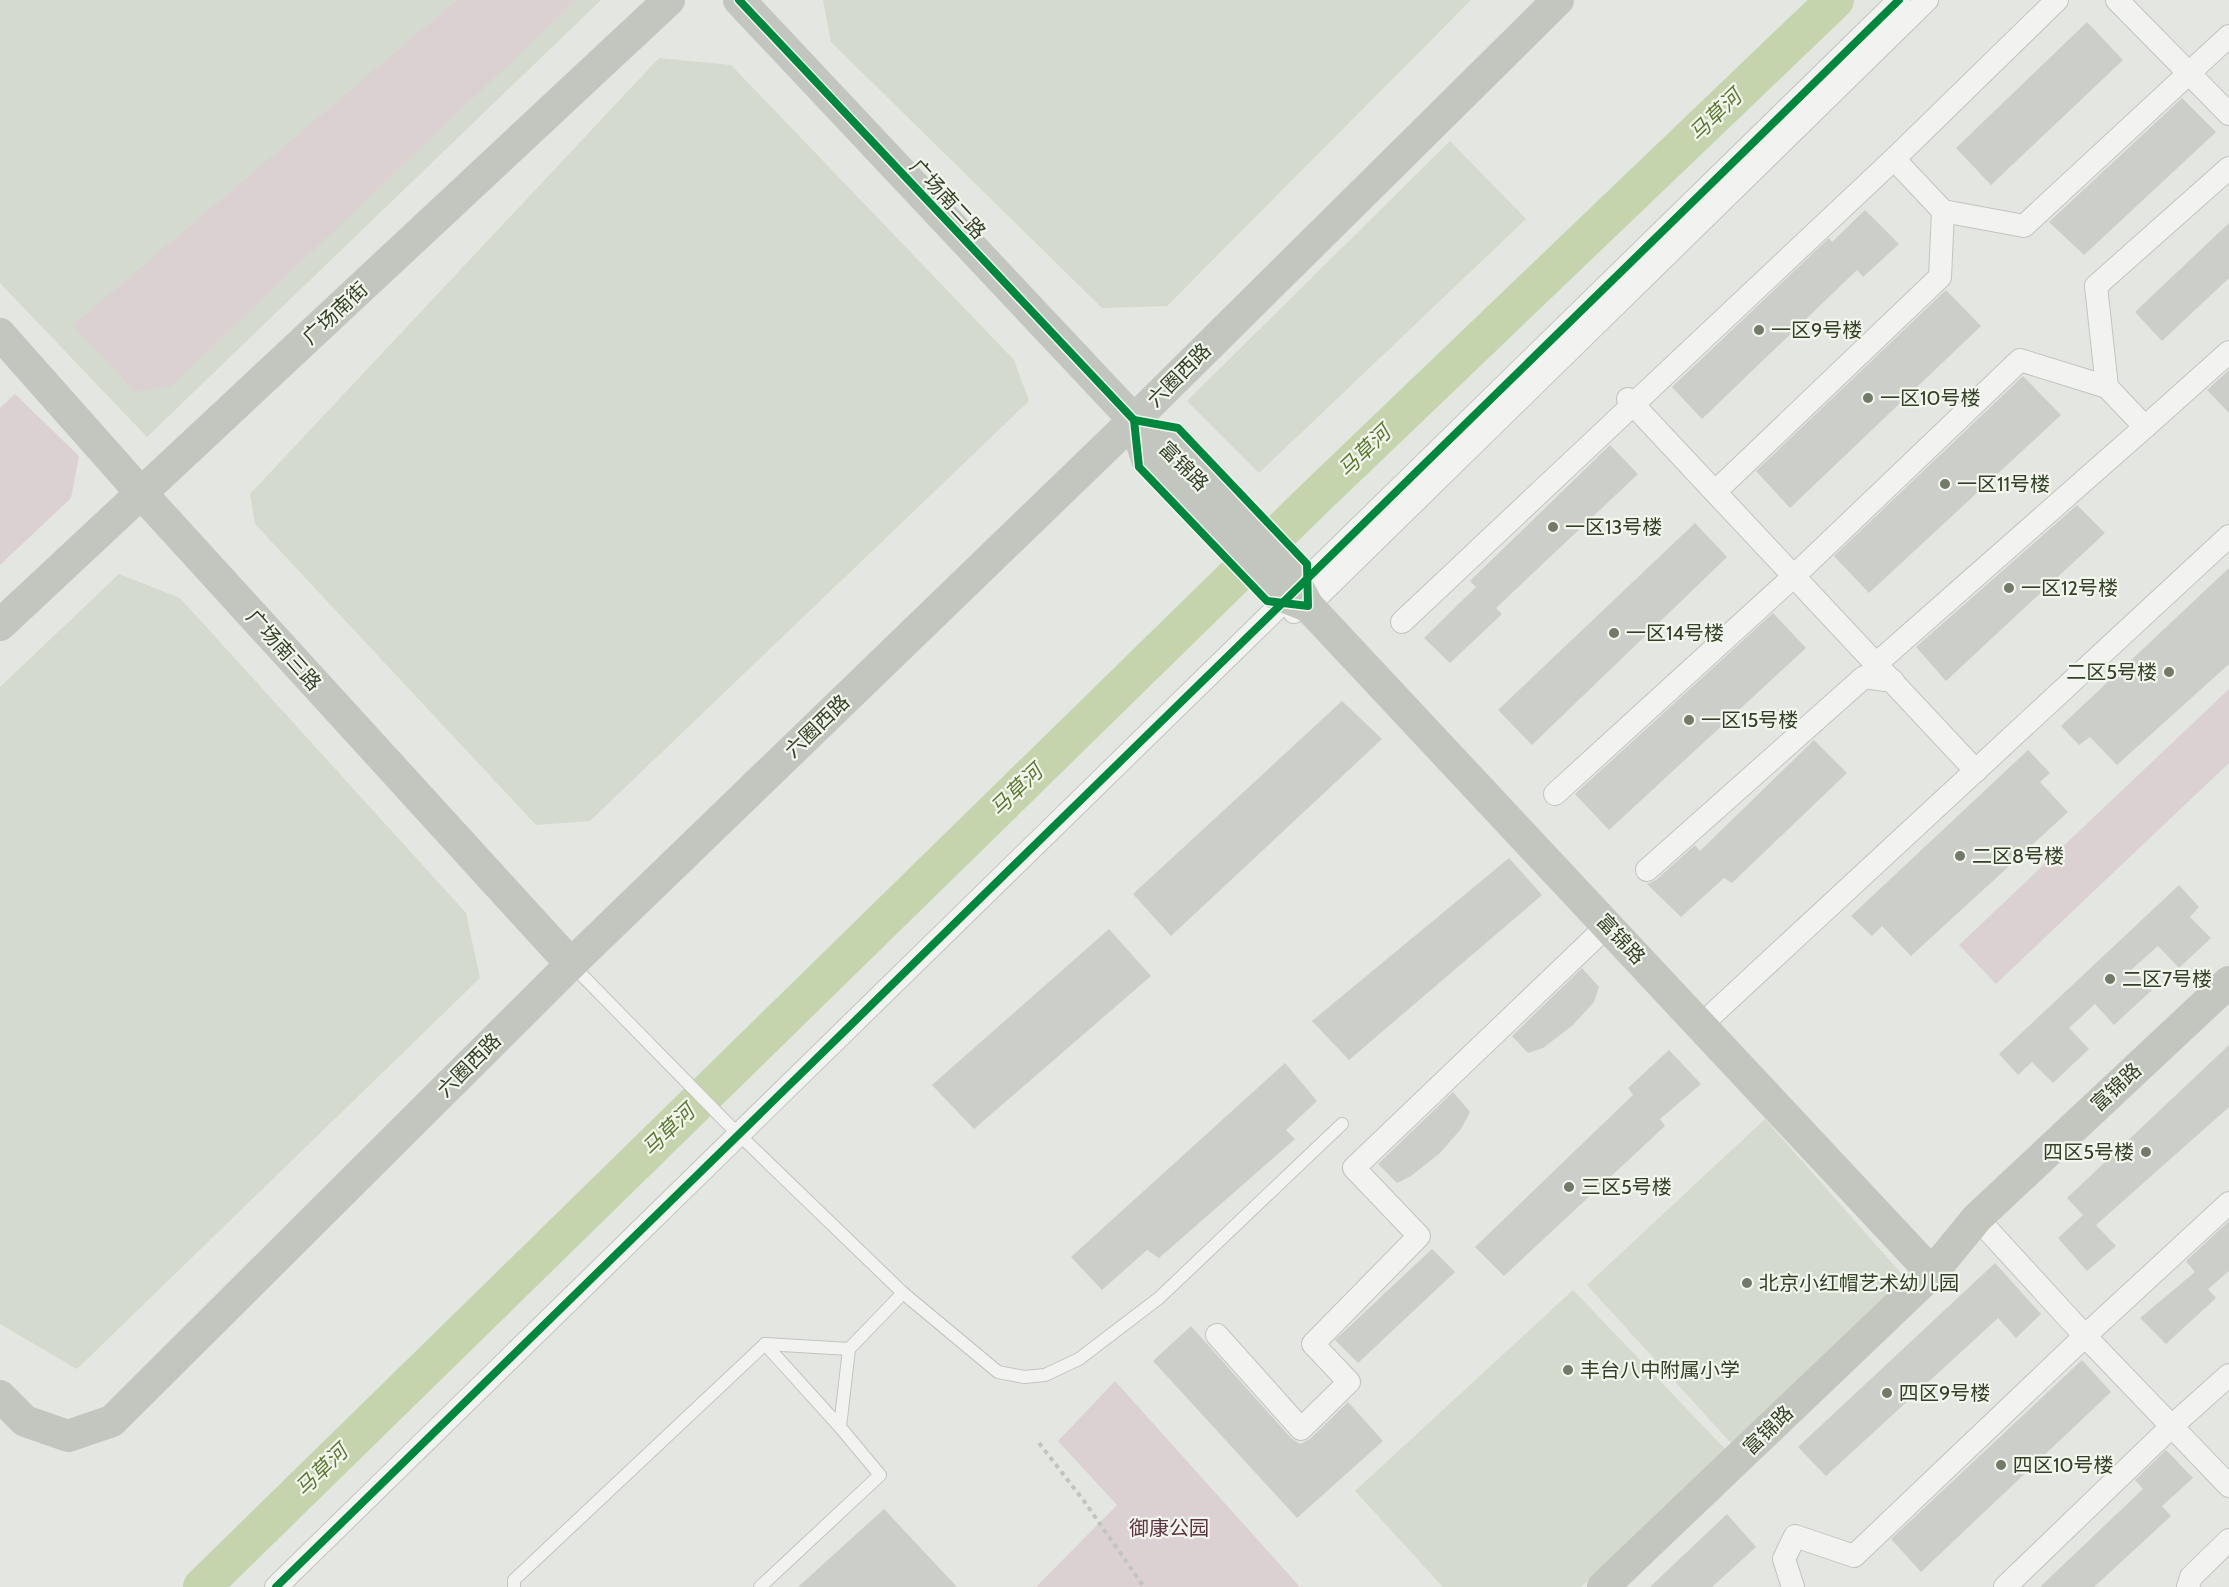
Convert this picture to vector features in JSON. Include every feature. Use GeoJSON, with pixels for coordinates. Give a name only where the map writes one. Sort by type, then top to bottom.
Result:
{"type":"FeatureCollection","features":[{"type":"Feature","properties":{"kind":"street","name":"广场南街"},"geometry":{"type":"LineString","coordinates":[[0,625],[669,0]]}},
{"type":"Feature","properties":{"kind":"street","name":"广场南二路"},"geometry":{"type":"LineString","coordinates":[[740,0],[1134,420]]}},
{"type":"Feature","properties":{"kind":"street","name":"六圈西路"},"geometry":{"type":"LineString","coordinates":[[0,1396],[25,1421],[68,1436],[112,1421],[572,964],[1134,420],[1557,0]]}},
{"type":"Feature","properties":{"kind":"street"},"geometry":{"type":"LineString","coordinates":[[276,1587],[734,1129],[1255,631],[1899,0]]}},
{"type":"Feature","properties":{"kind":"street"},"geometry":{"type":"LineString","coordinates":[[1293,593],[1927,0]]}},
{"type":"Feature","properties":{"kind":"street"},"geometry":{"type":"LineString","coordinates":[[1402,622],[1631,402],[1894,159],[2057,0]]}},
{"type":"Feature","properties":{"kind":"street"},"geometry":{"type":"LineString","coordinates":[[2117,0],[2229,114]]}},
{"type":"Feature","properties":{"kind":"street"},"geometry":{"type":"LineString","coordinates":[[1894,159],[1943,211],[2024,226],[2229,36]]}},
{"type":"Feature","properties":{"kind":"street"},"geometry":{"type":"LineString","coordinates":[[2107,387],[2096,286],[2229,168]]}},
{"type":"Feature","properties":{"kind":"street"},"geometry":{"type":"LineString","coordinates":[[1715,492],[1940,278],[1943,211]]}},
{"type":"Feature","properties":{"kind":"street","name":"广场南三路"},"geometry":{"type":"LineString","coordinates":[[0,334],[142,494],[572,964]]}},
{"type":"Feature","properties":{"kind":"street"},"geometry":{"type":"LineString","coordinates":[[1876,664],[2229,352]]}},
{"type":"Feature","properties":{"kind":"street"},"geometry":{"type":"LineString","coordinates":[[1555,794],[1794,576],[2020,360],[2107,387],[2145,427]]}},
{"type":"Feature","properties":{"kind":"street"},"geometry":{"type":"LineString","coordinates":[[1631,402],[1976,771]]}},
{"type":"Feature","properties":{"kind":"street","name":"富锦路"},"geometry":{"type":"LineString","coordinates":[[1134,420],[1164,443],[1237,537],[1608,925],[1932,1273]]}},
{"type":"Feature","properties":{"kind":"street"},"geometry":{"type":"LineString","coordinates":[[1701,1025],[2229,536]]}},
{"type":"Feature","properties":{"kind":"street"},"geometry":{"type":"LineString","coordinates":[[1647,870],[1864,677],[1893,681]]}},
{"type":"Feature","properties":{"kind":"street"},"geometry":{"type":"LineString","coordinates":[[1217,1335],[1301,1429],[1349,1382],[1313,1344],[1419,1236],[1354,1168],[1608,925]]}},
{"type":"Feature","properties":{"kind":"street","name":"富锦路"},"geometry":{"type":"LineString","coordinates":[[1603,1587],[1932,1273],[1977,1218],[2229,982]]}},
{"type":"Feature","properties":{"kind":"street"},"geometry":{"type":"LineString","coordinates":[[1793,1587],[1784,1559],[1795,1536],[1854,1556],[2085,1336],[2229,1203]]}},
{"type":"Feature","properties":{"kind":"street"},"geometry":{"type":"LineString","coordinates":[[1977,1218],[2085,1336],[2229,1486]]}},
{"type":"Feature","properties":{"kind":"street"},"geometry":{"type":"LineString","coordinates":[[2005,1587],[2172,1426],[2229,1375]]}},
{"type":"Feature","properties":{"kind":"street"},"geometry":{"type":"LineString","coordinates":[[2188,1587],[2191,1577],[2229,1540]]}},
{"type":"Feature","properties":{"kind":"lane"},"geometry":{"type":"LineString","coordinates":[[572,964],[678,1074],[903,1293],[998,1372],[1024,1377],[1045,1376],[1079,1359],[1159,1298],[1342,1124]]}},
{"type":"Feature","properties":{"kind":"lane"},"geometry":{"type":"LineString","coordinates":[[840,1427],[849,1349],[903,1293]]}},
{"type":"Feature","properties":{"kind":"lane"},"geometry":{"type":"LineString","coordinates":[[514,1587],[514,1580],[765,1344],[849,1349]]}},
{"type":"Feature","properties":{"kind":"lane"},"geometry":{"type":"LineString","coordinates":[[760,1587],[880,1474],[765,1344]]}},
{"type":"Feature","properties":{"kind":"path"},"geometry":{"type":"LineString","coordinates":[[1039,1443],[1084,1501],[1144,1587]]}},
{"type":"Feature","properties":{"kind":"shaded area"},"geometry":{"type":"Polygon","coordinates":[[[0,0],[601,0],[147,437],[0,283],[0,0]]]}},
{"type":"Feature","properties":{"kind":"shaded area"},"geometry":{"type":"Polygon","coordinates":[[[823,0],[1471,0],[1167,306],[1102,308],[831,42],[823,0]]]}},
{"type":"Feature","properties":{"kind":"shaded area"},"geometry":{"type":"Polygon","coordinates":[[[659,58],[731,65],[1014,360],[1029,401],[590,821],[536,825],[255,524],[250,494],[659,58]]]}},
{"type":"Feature","properties":{"kind":"shaded area"},"geometry":{"type":"Polygon","coordinates":[[[1450,141],[1526,219],[1259,473],[1187,401],[1450,141]]]}},
{"type":"Feature","properties":{"kind":"shaded area"},"geometry":{"type":"Polygon","coordinates":[[[119,574],[180,598],[466,913],[480,978],[77,1369],[0,1324],[0,687],[119,574]]]}},
{"type":"Feature","properties":{"kind":"shaded area","name":"北京小红帽艺术幼儿园"},"geometry":{"type":"Polygon","coordinates":[[[1765,1119],[1907,1280],[1731,1443],[1587,1285],[1765,1119]]]}},
{"type":"Feature","properties":{"kind":"shaded area","name":"丰台八中附属小学"},"geometry":{"type":"Polygon","coordinates":[[[1573,1290],[1726,1450],[1581,1587],[1443,1587],[1355,1491],[1573,1290]]]}},
{"type":"Feature","properties":{"kind":"green space"},"geometry":{"type":"Polygon","coordinates":[[[457,0],[576,0],[171,386],[135,392],[73,325],[457,0]]]}},
{"type":"Feature","properties":{"kind":"green space"},"geometry":{"type":"Polygon","coordinates":[[[15,394],[79,456],[71,498],[0,565],[0,408],[15,394]]]}},
{"type":"Feature","properties":{"kind":"green space"},"geometry":{"type":"Polygon","coordinates":[[[2229,689],[2229,763],[1996,984],[1959,945],[2229,689]]]}},
{"type":"Feature","properties":{"kind":"green space","name":"御康公园"},"geometry":{"type":"Polygon","coordinates":[[[1115,1381],[1300,1587],[1036,1587],[1117,1505],[1058,1441],[1115,1381]]]}},
{"type":"Feature","properties":{"kind":"building"},"geometry":{"type":"Polygon","coordinates":[[[2087,22],[2123,60],[1991,185],[1956,148],[2087,22]]]}},
{"type":"Feature","properties":{"kind":"building"},"geometry":{"type":"Polygon","coordinates":[[[2182,98],[2216,132],[2084,255],[2049,222],[2182,98]]]}},
{"type":"Feature","properties":{"kind":"building","name":"一区9号楼"},"geometry":{"type":"Polygon","coordinates":[[[1865,210],[1899,244],[1863,277],[1857,270],[1702,419],[1672,387],[1829,238],[1832,242],[1865,210]]]}},
{"type":"Feature","properties":{"kind":"building"},"geometry":{"type":"Polygon","coordinates":[[[2229,223],[2229,278],[2162,341],[2135,312],[2229,223]]]}},
{"type":"Feature","properties":{"kind":"building","name":"一区10号楼"},"geometry":{"type":"Polygon","coordinates":[[[1946,290],[1981,326],[1790,508],[1756,471],[1946,290]]]}},
{"type":"Feature","properties":{"kind":"building"},"geometry":{"type":"Polygon","coordinates":[[[2229,370],[2229,413],[2207,390],[2229,370]]]}},
{"type":"Feature","properties":{"kind":"building","name":"一区11号楼"},"geometry":{"type":"Polygon","coordinates":[[[2023,376],[2061,415],[1869,593],[1834,556],[2023,376]]]}},
{"type":"Feature","properties":{"kind":"building","name":"一区13号楼"},"geometry":{"type":"Polygon","coordinates":[[[1610,445],[1638,474],[1496,608],[1502,614],[1450,663],[1424,638],[1476,587],[1470,581],[1610,445]]]}},
{"type":"Feature","properties":{"kind":"building","name":"一区12号楼"},"geometry":{"type":"Polygon","coordinates":[[[2077,505],[2105,533],[1946,681],[1916,647],[2077,505]]]}},
{"type":"Feature","properties":{"kind":"building","name":"一区14号楼"},"geometry":{"type":"Polygon","coordinates":[[[1695,523],[1727,557],[1532,745],[1498,710],[1695,523]]]}},
{"type":"Feature","properties":{"kind":"building","name":"二区5号楼"},"geometry":{"type":"Polygon","coordinates":[[[2229,568],[2229,664],[2117,765],[2090,737],[2079,745],[2061,726],[2229,568]]]}},
{"type":"Feature","properties":{"kind":"building","name":"一区15号楼"},"geometry":{"type":"Polygon","coordinates":[[[1773,613],[1806,648],[1609,830],[1575,794],[1773,613]]]}},
{"type":"Feature","properties":{"kind":"building"},"geometry":{"type":"Polygon","coordinates":[[[1342,701],[1382,739],[1171,936],[1133,894],[1342,701]]]}},
{"type":"Feature","properties":{"kind":"building"},"geometry":{"type":"Polygon","coordinates":[[[1814,740],[1847,773],[1732,883],[1724,878],[1681,917],[1647,884],[1656,880],[1695,845],[1700,851],[1814,740]]]}},
{"type":"Feature","properties":{"kind":"building","name":"二区8号楼"},"geometry":{"type":"Polygon","coordinates":[[[2028,750],[2050,773],[2040,782],[2068,812],[1911,956],[1882,926],[1872,936],[1851,916],[2028,750]]]}},
{"type":"Feature","properties":{"kind":"building"},"geometry":{"type":"Polygon","coordinates":[[[1509,858],[1542,895],[1349,1060],[1312,1021],[1509,858]]]}},
{"type":"Feature","properties":{"kind":"building","name":"二区7号楼"},"geometry":{"type":"Polygon","coordinates":[[[2179,885],[2199,907],[2190,917],[2211,938],[2179,968],[2158,946],[2132,969],[2152,990],[2114,1025],[2095,1004],[2069,1028],[2089,1049],[2053,1083],[2032,1062],[2018,1075],[1999,1054],[2179,885]]]}},
{"type":"Feature","properties":{"kind":"building"},"geometry":{"type":"Polygon","coordinates":[[[1109,929],[1151,976],[974,1129],[932,1085],[1109,929]]]}},
{"type":"Feature","properties":{"kind":"building"},"geometry":{"type":"Polygon","coordinates":[[[1582,968],[1599,987],[1594,1002],[1573,1025],[1543,1048],[1528,1053],[1512,1036],[1582,968]]]}},
{"type":"Feature","properties":{"kind":"building","name":"四区5号楼"},"geometry":{"type":"Polygon","coordinates":[[[2229,1045],[2229,1107],[2096,1225],[2116,1246],[2087,1271],[2058,1238],[2083,1215],[2067,1198],[2229,1045]]]}},
{"type":"Feature","properties":{"kind":"building","name":"三区5号楼"},"geometry":{"type":"Polygon","coordinates":[[[1669,1050],[1701,1084],[1660,1119],[1665,1126],[1504,1276],[1475,1247],[1633,1095],[1628,1088],[1669,1050]]]}},
{"type":"Feature","properties":{"kind":"building"},"geometry":{"type":"Polygon","coordinates":[[[1285,1063],[1317,1101],[1286,1130],[1295,1139],[1159,1258],[1147,1250],[1102,1290],[1071,1257],[1285,1063]]]}},
{"type":"Feature","properties":{"kind":"building"},"geometry":{"type":"Polygon","coordinates":[[[1453,1092],[1470,1112],[1461,1129],[1440,1153],[1411,1176],[1397,1183],[1378,1164],[1453,1092]]]}},
{"type":"Feature","properties":{"kind":"building"},"geometry":{"type":"Polygon","coordinates":[[[2229,1221],[2229,1271],[2208,1289],[2216,1298],[2166,1344],[2140,1318],[2195,1272],[2186,1261],[2229,1221]]]}},
{"type":"Feature","properties":{"kind":"building"},"geometry":{"type":"Polygon","coordinates":[[[1432,1249],[1455,1272],[1358,1363],[1335,1340],[1432,1249]]]}},
{"type":"Feature","properties":{"kind":"building","name":"四区9号楼"},"geometry":{"type":"Polygon","coordinates":[[[1995,1263],[2041,1314],[2016,1338],[1998,1318],[1826,1476],[1798,1447],[1995,1263]]]}},
{"type":"Feature","properties":{"kind":"building"},"geometry":{"type":"Polygon","coordinates":[[[1191,1326],[1291,1438],[1300,1444],[1310,1439],[1348,1402],[1383,1441],[1297,1518],[1153,1361],[1191,1326]]]}},
{"type":"Feature","properties":{"kind":"building","name":"四区10号楼"},"geometry":{"type":"Polygon","coordinates":[[[2082,1360],[2111,1392],[1921,1572],[1891,1539],[2082,1360]]]}},
{"type":"Feature","properties":{"kind":"building"},"geometry":{"type":"Polygon","coordinates":[[[2166,1450],[2193,1478],[2162,1506],[2171,1516],[2094,1587],[2040,1587],[2143,1489],[2135,1480],[2166,1450]]]}},
{"type":"Feature","properties":{"kind":"building"},"geometry":{"type":"Polygon","coordinates":[[[884,1509],[957,1587],[798,1587],[884,1509]]]}},
{"type":"Feature","properties":{"kind":"building"},"geometry":{"type":"Polygon","coordinates":[[[1727,1514],[1756,1547],[1712,1587],[1650,1587],[1727,1514]]]}},
{"type":"Feature","properties":{"kind":"waterway","name":"马草河"},"geometry":{"type":"LineString","coordinates":[[202,1587],[1318,495],[1835,0]]}},
{"type":"Feature","properties":{"kind":"cycle path"},"geometry":{"type":"LineString","coordinates":[[739,0],[1134,420]]}},
{"type":"Feature","properties":{"kind":"cycle path"},"geometry":{"type":"LineString","coordinates":[[276,1587],[1899,0]]}},
{"type":"Feature","properties":{"kind":"cycle path"},"geometry":{"type":"LineString","coordinates":[[1134,420],[1178,428],[1307,564],[1308,606],[1267,601],[1139,467],[1134,420]]}},
{"type":"Feature","properties":{"kind":"place","name":"一区9号楼"},"geometry":{"type":"Point","coordinates":[1759,330]}},
{"type":"Feature","properties":{"kind":"place","name":"一区10号楼"},"geometry":{"type":"Point","coordinates":[1868,398]}},
{"type":"Feature","properties":{"kind":"place","name":"一区11号楼"},"geometry":{"type":"Point","coordinates":[1945,484]}},
{"type":"Feature","properties":{"kind":"place","name":"一区13号楼"},"geometry":{"type":"Point","coordinates":[1553,527]}},
{"type":"Feature","properties":{"kind":"place","name":"一区12号楼"},"geometry":{"type":"Point","coordinates":[2009,588]}},
{"type":"Feature","properties":{"kind":"place","name":"一区14号楼"},"geometry":{"type":"Point","coordinates":[1614,633]}},
{"type":"Feature","properties":{"kind":"place","name":"二区5号楼"},"geometry":{"type":"Point","coordinates":[2169,672]}},
{"type":"Feature","properties":{"kind":"place","name":"一区15号楼"},"geometry":{"type":"Point","coordinates":[1689,720]}},
{"type":"Feature","properties":{"kind":"place","name":"二区8号楼"},"geometry":{"type":"Point","coordinates":[1960,856]}},
{"type":"Feature","properties":{"kind":"place","name":"二区7号楼"},"geometry":{"type":"Point","coordinates":[2110,979]}},
{"type":"Feature","properties":{"kind":"place","name":"四区5号楼"},"geometry":{"type":"Point","coordinates":[2146,1152]}},
{"type":"Feature","properties":{"kind":"place","name":"三区5号楼"},"geometry":{"type":"Point","coordinates":[1569,1187]}},
{"type":"Feature","properties":{"kind":"place","name":"北京小红帽艺术幼儿园"},"geometry":{"type":"Point","coordinates":[1747,1283]}},
{"type":"Feature","properties":{"kind":"place","name":"丰台八中附属小学"},"geometry":{"type":"Point","coordinates":[1568,1370]}},
{"type":"Feature","properties":{"kind":"place","name":"四区9号楼"},"geometry":{"type":"Point","coordinates":[1887,1393]}},
{"type":"Feature","properties":{"kind":"place","name":"四区10号楼"},"geometry":{"type":"Point","coordinates":[2001,1465]}}]}
